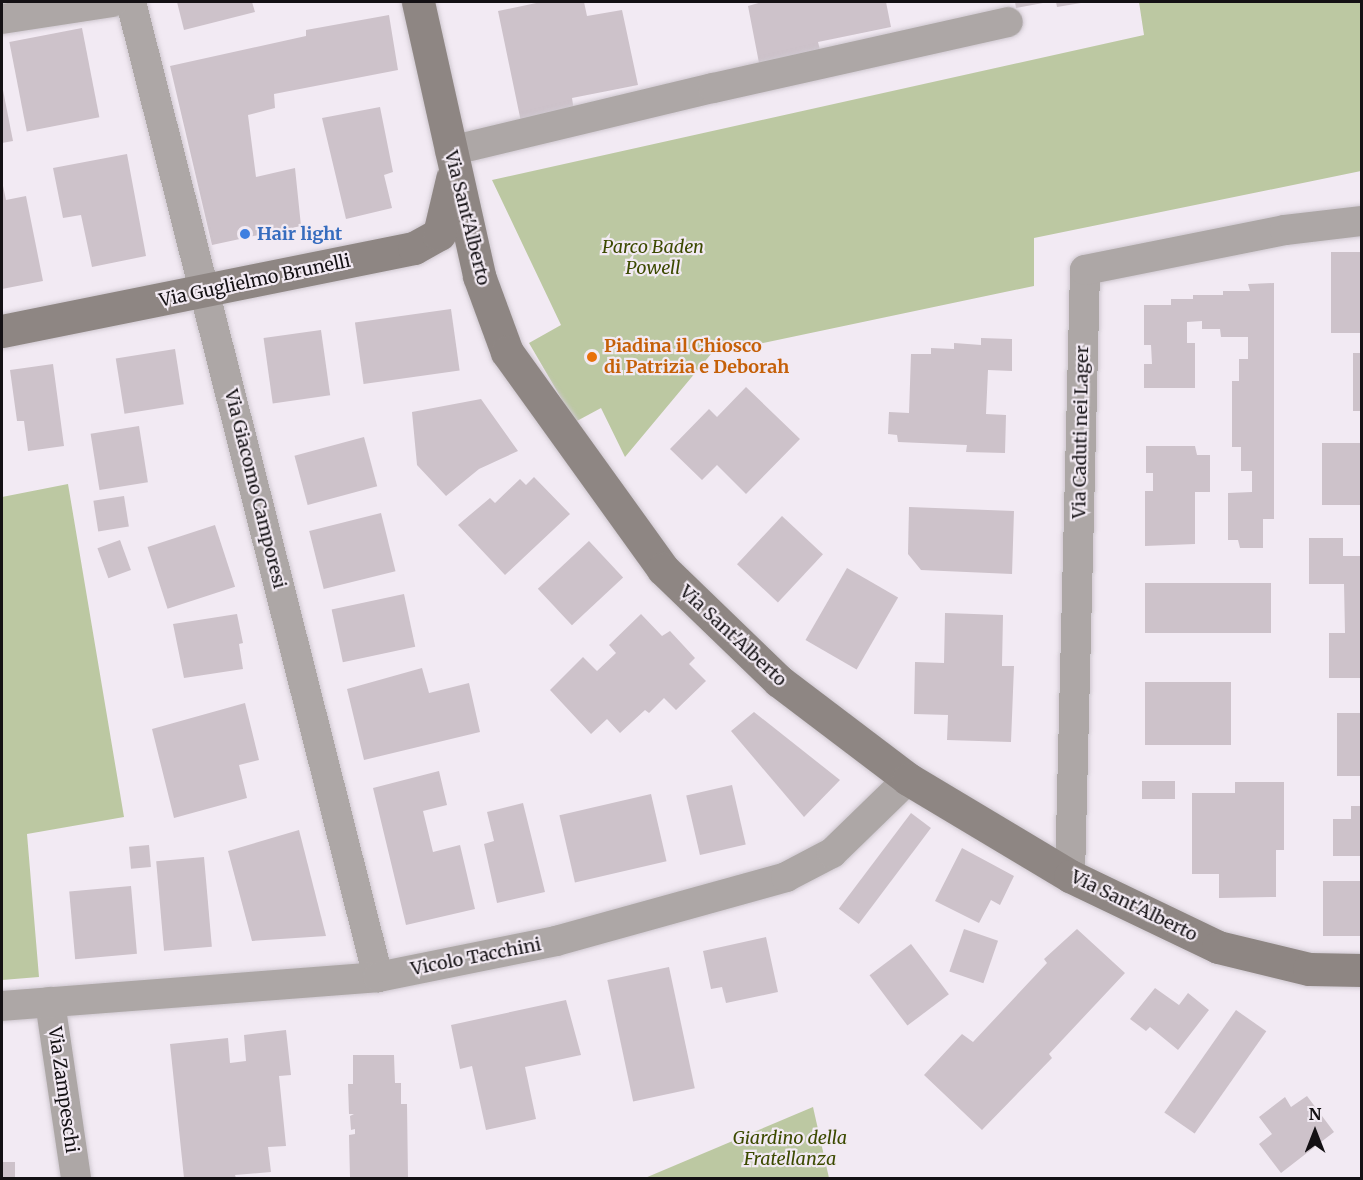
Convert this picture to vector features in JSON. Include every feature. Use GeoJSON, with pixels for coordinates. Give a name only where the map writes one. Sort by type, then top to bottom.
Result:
{"type":"FeatureCollection","features":[{"type":"Feature","properties":{"kind":"street"},"geometry":{"type":"LineString","coordinates":[[2,19],[113,2]]}},
{"type":"Feature","properties":{"kind":"street","name":"Via Giacomo Camporesi"},"geometry":{"type":"LineString","coordinates":[[131,2],[378,977]]}},
{"type":"Feature","properties":{"kind":"street","name":"Via Sant'Alberto"},"geometry":{"type":"LineString","coordinates":[[418,2],[479,276],[507,352],[663,569],[778,681],[908,779],[1070,876],[1218,947],[1309,969],[1362,970]]}},
{"type":"Feature","properties":{"kind":"street"},"geometry":{"type":"LineString","coordinates":[[452,159],[713,88],[1008,22]]}},
{"type":"Feature","properties":{"kind":"street","name":"Via Guglielmo Brunelli"},"geometry":{"type":"LineString","coordinates":[[2,331],[205,292],[414,248],[439,234],[452,159]]}},
{"type":"Feature","properties":{"kind":"street","name":"Via Caduti nei Lager"},"geometry":{"type":"LineString","coordinates":[[1070,876],[1085,270],[1285,230],[1362,221]]}},
{"type":"Feature","properties":{"kind":"street","name":"Vicolo Tacchini"},"geometry":{"type":"LineString","coordinates":[[2,1006],[378,977],[556,941],[786,877],[832,853],[908,779]]}},
{"type":"Feature","properties":{"kind":"street","name":"Via Zampeschi"},"geometry":{"type":"LineString","coordinates":[[50,1002],[76,1179]]}},
{"type":"Feature","properties":{"kind":"green space","name":"Parco Baden Powell"},"geometry":{"type":"Polygon","coordinates":[[[1139,2],[1361,2],[1361,171],[1034,238],[1034,286],[711,354],[625,457],[601,408],[575,422],[529,343],[561,325],[492,180],[1144,35],[1139,2]]]}},
{"type":"Feature","properties":{"kind":"green space"},"geometry":{"type":"Polygon","coordinates":[[[68,484],[124,817],[27,834],[39,977],[2,980],[2,497],[68,484]]]}},
{"type":"Feature","properties":{"kind":"green space","name":"Giardino della Fratellanza"},"geometry":{"type":"Polygon","coordinates":[[[813,1107],[829,1178],[645,1178],[813,1107]]]}},
{"type":"Feature","properties":{"kind":"building"},"geometry":{"type":"Polygon","coordinates":[[[177,2],[252,2],[255,12],[184,30],[177,2]]]}},
{"type":"Feature","properties":{"kind":"building"},"geometry":{"type":"Polygon","coordinates":[[[541,2],[584,2],[587,16],[622,10],[638,85],[572,98],[574,111],[521,122],[498,11],[541,2]]]}},
{"type":"Feature","properties":{"kind":"building"},"geometry":{"type":"Polygon","coordinates":[[[762,2],[886,2],[891,27],[818,42],[820,50],[759,63],[748,6],[762,2]]]}},
{"type":"Feature","properties":{"kind":"building"},"geometry":{"type":"Polygon","coordinates":[[[1015,2],[1043,2],[1043,3],[1016,8],[1015,2]]]}},
{"type":"Feature","properties":{"kind":"building"},"geometry":{"type":"Polygon","coordinates":[[[1056,2],[1081,2],[1081,3],[1057,7],[1056,2]]]}},
{"type":"Feature","properties":{"kind":"building"},"geometry":{"type":"Polygon","coordinates":[[[389,15],[398,70],[274,94],[275,108],[248,115],[256,177],[295,168],[301,226],[212,245],[170,66],[306,36],[306,30],[389,15]]]}},
{"type":"Feature","properties":{"kind":"building"},"geometry":{"type":"Polygon","coordinates":[[[82,28],[99,117],[27,131],[9,42],[82,28]]]}},
{"type":"Feature","properties":{"kind":"building"},"geometry":{"type":"Polygon","coordinates":[[[2,85],[13,141],[2,143],[2,85]]]}},
{"type":"Feature","properties":{"kind":"building"},"geometry":{"type":"Polygon","coordinates":[[[380,107],[393,172],[384,175],[392,208],[346,219],[322,118],[380,107]]]}},
{"type":"Feature","properties":{"kind":"building"},"geometry":{"type":"Polygon","coordinates":[[[127,154],[146,256],[92,267],[81,215],[63,218],[53,168],[127,154]]]}},
{"type":"Feature","properties":{"kind":"building"},"geometry":{"type":"Polygon","coordinates":[[[2,181],[6,200],[26,196],[43,281],[2,289],[2,181]]]}},
{"type":"Feature","properties":{"kind":"building"},"geometry":{"type":"Polygon","coordinates":[[[1331,252],[1362,252],[1362,333],[1331,333],[1331,252]]]}},
{"type":"Feature","properties":{"kind":"building"},"geometry":{"type":"Polygon","coordinates":[[[1274,283],[1274,519],[1263,519],[1263,548],[1240,548],[1238,540],[1228,540],[1228,493],[1252,492],[1252,471],[1241,471],[1241,447],[1232,447],[1232,381],[1239,381],[1239,359],[1248,359],[1248,337],[1221,337],[1220,329],[1202,329],[1202,321],[1187,322],[1187,343],[1195,343],[1195,388],[1144,388],[1144,364],[1152,364],[1151,345],[1144,345],[1144,305],[1171,305],[1171,299],[1193,299],[1193,295],[1223,295],[1223,291],[1250,291],[1248,284],[1274,283]]]}},
{"type":"Feature","properties":{"kind":"building"},"geometry":{"type":"Polygon","coordinates":[[[451,309],[460,370],[364,384],[355,322],[451,309]]]}},
{"type":"Feature","properties":{"kind":"building"},"geometry":{"type":"Polygon","coordinates":[[[321,330],[330,395],[273,403],[264,338],[321,330]]]}},
{"type":"Feature","properties":{"kind":"building"},"geometry":{"type":"Polygon","coordinates":[[[981,338],[1012,339],[1012,371],[988,370],[986,414],[1006,415],[1005,453],[966,452],[967,445],[898,442],[897,435],[888,434],[889,412],[909,413],[911,354],[931,354],[931,348],[954,349],[954,343],[981,345],[981,338]]]}},
{"type":"Feature","properties":{"kind":"building"},"geometry":{"type":"Polygon","coordinates":[[[175,349],[184,404],[124,414],[116,358],[175,349]]]}},
{"type":"Feature","properties":{"kind":"building"},"geometry":{"type":"Polygon","coordinates":[[[1353,353],[1362,353],[1362,411],[1353,411],[1353,353]]]}},
{"type":"Feature","properties":{"kind":"building"},"geometry":{"type":"Polygon","coordinates":[[[53,364],[64,446],[28,451],[24,421],[17,421],[10,370],[53,364]]]}},
{"type":"Feature","properties":{"kind":"building"},"geometry":{"type":"Polygon","coordinates":[[[746,387],[800,439],[746,494],[717,465],[702,480],[670,449],[709,409],[717,417],[746,387]]]}},
{"type":"Feature","properties":{"kind":"building"},"geometry":{"type":"Polygon","coordinates":[[[481,399],[518,451],[479,469],[446,496],[417,465],[412,412],[481,399]]]}},
{"type":"Feature","properties":{"kind":"building"},"geometry":{"type":"Polygon","coordinates":[[[139,426],[148,482],[100,490],[91,434],[139,426]]]}},
{"type":"Feature","properties":{"kind":"building"},"geometry":{"type":"Polygon","coordinates":[[[364,437],[377,486],[308,505],[294,456],[364,437]]]}},
{"type":"Feature","properties":{"kind":"building"},"geometry":{"type":"Polygon","coordinates":[[[1322,443],[1362,443],[1362,505],[1322,505],[1322,443]]]}},
{"type":"Feature","properties":{"kind":"building"},"geometry":{"type":"Polygon","coordinates":[[[1146,446],[1195,446],[1197,455],[1210,455],[1210,492],[1195,492],[1195,544],[1145,546],[1145,491],[1153,491],[1153,473],[1146,473],[1146,446]]]}},
{"type":"Feature","properties":{"kind":"building"},"geometry":{"type":"Polygon","coordinates":[[[534,477],[570,514],[505,575],[458,525],[490,498],[495,503],[520,479],[526,485],[534,477]]]}},
{"type":"Feature","properties":{"kind":"building"},"geometry":{"type":"Polygon","coordinates":[[[124,496],[129,527],[98,531],[93,501],[124,496]]]}},
{"type":"Feature","properties":{"kind":"building"},"geometry":{"type":"Polygon","coordinates":[[[909,507],[1014,511],[1012,574],[921,570],[908,554],[909,507]]]}},
{"type":"Feature","properties":{"kind":"building"},"geometry":{"type":"Polygon","coordinates":[[[381,513],[396,571],[324,589],[309,531],[381,513]]]}},
{"type":"Feature","properties":{"kind":"building"},"geometry":{"type":"Polygon","coordinates":[[[782,516],[823,554],[778,602],[737,564],[782,516]]]}},
{"type":"Feature","properties":{"kind":"building"},"geometry":{"type":"Polygon","coordinates":[[[215,525],[235,587],[168,609],[147,547],[215,525]]]}},
{"type":"Feature","properties":{"kind":"building"},"geometry":{"type":"Polygon","coordinates":[[[1309,538],[1343,538],[1343,556],[1362,556],[1362,678],[1329,678],[1329,633],[1345,633],[1344,584],[1309,584],[1309,538]]]}},
{"type":"Feature","properties":{"kind":"building"},"geometry":{"type":"Polygon","coordinates":[[[120,540],[131,570],[108,578],[97,548],[120,540]]]}},
{"type":"Feature","properties":{"kind":"building"},"geometry":{"type":"Polygon","coordinates":[[[589,541],[623,578],[572,625],[538,589],[589,541]]]}},
{"type":"Feature","properties":{"kind":"building"},"geometry":{"type":"Polygon","coordinates":[[[847,568],[898,598],[857,669],[806,640],[847,568]]]}},
{"type":"Feature","properties":{"kind":"building"},"geometry":{"type":"Polygon","coordinates":[[[1145,583],[1271,583],[1271,633],[1145,633],[1145,583]]]}},
{"type":"Feature","properties":{"kind":"building"},"geometry":{"type":"Polygon","coordinates":[[[404,594],[415,647],[343,662],[332,609],[404,594]]]}},
{"type":"Feature","properties":{"kind":"building"},"geometry":{"type":"Polygon","coordinates":[[[945,613],[1003,615],[1002,666],[1014,666],[1011,742],[947,740],[948,715],[914,714],[915,662],[944,663],[945,613]]]}},
{"type":"Feature","properties":{"kind":"building"},"geometry":{"type":"Polygon","coordinates":[[[237,614],[243,643],[239,644],[243,669],[184,678],[173,624],[237,614]]]}},
{"type":"Feature","properties":{"kind":"building"},"geometry":{"type":"Polygon","coordinates":[[[641,614],[662,636],[670,631],[695,658],[689,664],[706,681],[676,710],[664,698],[649,713],[645,710],[620,733],[607,719],[591,734],[550,690],[583,657],[597,671],[616,653],[609,645],[641,614]]]}},
{"type":"Feature","properties":{"kind":"building"},"geometry":{"type":"Polygon","coordinates":[[[422,668],[429,693],[469,683],[480,732],[364,760],[347,689],[422,668]]]}},
{"type":"Feature","properties":{"kind":"building"},"geometry":{"type":"Polygon","coordinates":[[[1145,682],[1231,682],[1231,745],[1145,745],[1145,682]]]}},
{"type":"Feature","properties":{"kind":"building"},"geometry":{"type":"Polygon","coordinates":[[[245,703],[259,760],[239,765],[247,798],[174,818],[152,729],[245,703]]]}},
{"type":"Feature","properties":{"kind":"building"},"geometry":{"type":"Polygon","coordinates":[[[754,712],[840,780],[804,817],[731,731],[754,712]]]}},
{"type":"Feature","properties":{"kind":"building"},"geometry":{"type":"Polygon","coordinates":[[[1337,713],[1362,713],[1362,776],[1337,776],[1337,713]]]}},
{"type":"Feature","properties":{"kind":"building"},"geometry":{"type":"Polygon","coordinates":[[[439,771],[447,805],[423,811],[433,852],[460,845],[475,909],[406,925],[373,788],[439,771]]]}},
{"type":"Feature","properties":{"kind":"building"},"geometry":{"type":"Polygon","coordinates":[[[1142,781],[1175,781],[1175,799],[1142,799],[1142,781]]]}},
{"type":"Feature","properties":{"kind":"building"},"geometry":{"type":"Polygon","coordinates":[[[1235,782],[1284,782],[1284,850],[1276,850],[1276,897],[1219,898],[1219,874],[1192,874],[1192,793],[1235,793],[1235,782]]]}},
{"type":"Feature","properties":{"kind":"building"},"geometry":{"type":"Polygon","coordinates":[[[732,785],[746,844],[700,855],[686,796],[732,785]]]}},
{"type":"Feature","properties":{"kind":"building"},"geometry":{"type":"Polygon","coordinates":[[[651,794],[667,861],[575,882],[559,815],[651,794]]]}},
{"type":"Feature","properties":{"kind":"building"},"geometry":{"type":"Polygon","coordinates":[[[523,803],[545,892],[497,903],[484,844],[494,841],[487,812],[523,803]]]}},
{"type":"Feature","properties":{"kind":"building"},"geometry":{"type":"Polygon","coordinates":[[[1351,806],[1362,806],[1362,856],[1333,856],[1333,819],[1351,819],[1351,806]]]}},
{"type":"Feature","properties":{"kind":"building"},"geometry":{"type":"Polygon","coordinates":[[[911,813],[931,828],[859,924],[839,909],[911,813]]]}},
{"type":"Feature","properties":{"kind":"building"},"geometry":{"type":"Polygon","coordinates":[[[299,830],[326,936],[252,941],[228,851],[299,830]]]}},
{"type":"Feature","properties":{"kind":"building"},"geometry":{"type":"Polygon","coordinates":[[[149,845],[151,867],[131,869],[129,847],[149,845]]]}},
{"type":"Feature","properties":{"kind":"building"},"geometry":{"type":"Polygon","coordinates":[[[962,848],[1014,876],[1000,905],[991,900],[979,923],[935,901],[962,848]]]}},
{"type":"Feature","properties":{"kind":"building"},"geometry":{"type":"Polygon","coordinates":[[[204,857],[212,947],[164,951],[156,861],[204,857]]]}},
{"type":"Feature","properties":{"kind":"building"},"geometry":{"type":"Polygon","coordinates":[[[1323,881],[1362,881],[1362,936],[1323,936],[1323,881]]]}},
{"type":"Feature","properties":{"kind":"building"},"geometry":{"type":"Polygon","coordinates":[[[131,886],[137,954],[75,959],[69,891],[131,886]]]}},
{"type":"Feature","properties":{"kind":"building"},"geometry":{"type":"Polygon","coordinates":[[[964,929],[998,941],[983,983],[949,972],[964,929]]]}},
{"type":"Feature","properties":{"kind":"building"},"geometry":{"type":"Polygon","coordinates":[[[1077,929],[1125,973],[1049,1054],[1052,1058],[982,1130],[924,1075],[962,1034],[973,1042],[1047,963],[1044,959],[1077,929]]]}},
{"type":"Feature","properties":{"kind":"building"},"geometry":{"type":"Polygon","coordinates":[[[766,937],[778,992],[726,1003],[722,987],[711,989],[703,951],[766,937]]]}},
{"type":"Feature","properties":{"kind":"building"},"geometry":{"type":"Polygon","coordinates":[[[911,944],[949,994],[907,1026],[869,975],[911,944]]]}},
{"type":"Feature","properties":{"kind":"building"},"geometry":{"type":"Polygon","coordinates":[[[669,967],[695,1088],[633,1101],[607,980],[669,967]]]}},
{"type":"Feature","properties":{"kind":"building"},"geometry":{"type":"Polygon","coordinates":[[[1155,988],[1179,1005],[1188,993],[1209,1010],[1178,1050],[1150,1027],[1146,1031],[1130,1019],[1155,988]]]}},
{"type":"Feature","properties":{"kind":"building"},"geometry":{"type":"Polygon","coordinates":[[[566,1000],[581,1055],[525,1067],[536,1119],[486,1130],[472,1066],[460,1069],[451,1025],[566,1000]]]}},
{"type":"Feature","properties":{"kind":"building"},"geometry":{"type":"Polygon","coordinates":[[[1236,1010],[1266,1031],[1195,1134],[1164,1112],[1236,1010]]]}},
{"type":"Feature","properties":{"kind":"building"},"geometry":{"type":"Polygon","coordinates":[[[286,1030],[291,1075],[279,1076],[286,1146],[268,1147],[271,1172],[235,1175],[236,1178],[184,1178],[170,1044],[228,1038],[230,1063],[246,1061],[244,1035],[286,1030]]]}},
{"type":"Feature","properties":{"kind":"building"},"geometry":{"type":"Polygon","coordinates":[[[353,1055],[394,1055],[395,1083],[401,1083],[401,1104],[407,1104],[408,1178],[350,1178],[349,1135],[355,1134],[355,1129],[351,1130],[350,1116],[354,1114],[349,1114],[348,1084],[353,1084],[353,1055]]]}},
{"type":"Feature","properties":{"kind":"building"},"geometry":{"type":"Polygon","coordinates":[[[1307,1096],[1334,1132],[1281,1173],[1259,1144],[1272,1134],[1259,1117],[1285,1097],[1291,1107],[1307,1096]]]}},
{"type":"Feature","properties":{"kind":"building"},"geometry":{"type":"Polygon","coordinates":[[[2,1162],[15,1162],[15,1178],[2,1178],[2,1162]]]}},
{"type":"Feature","properties":{"kind":"place","name":"Hair light"},"geometry":{"type":"Point","coordinates":[245,234]}},
{"type":"Feature","properties":{"kind":"place","name":"Piadina il Chiosco di Patrizia e Deborah"},"geometry":{"type":"Point","coordinates":[592,357]}}]}
